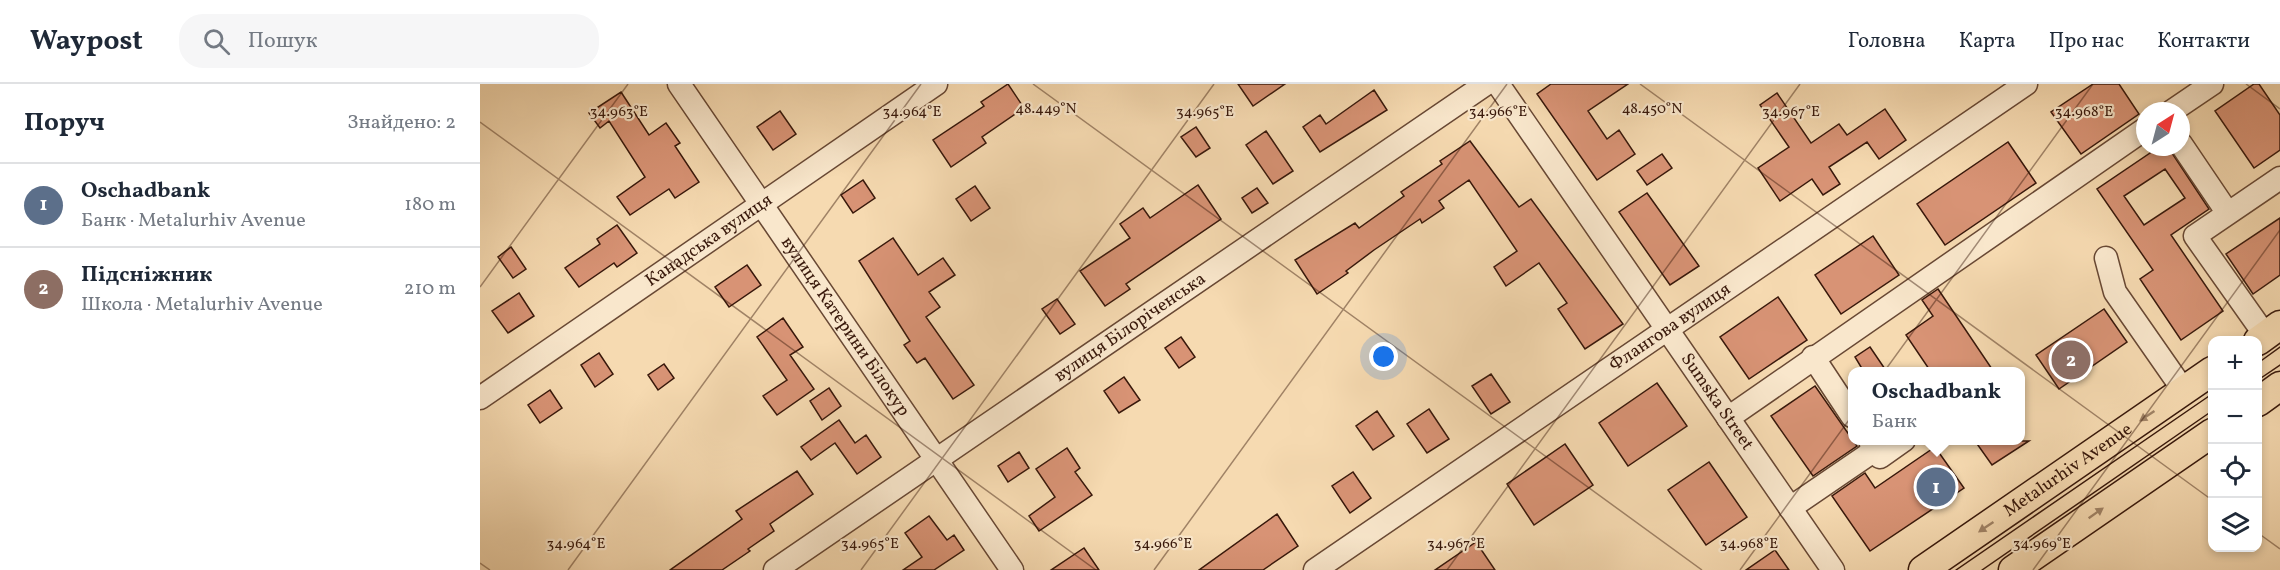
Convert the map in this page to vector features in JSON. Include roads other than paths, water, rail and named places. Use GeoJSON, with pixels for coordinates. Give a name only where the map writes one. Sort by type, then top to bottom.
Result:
{"type":"FeatureCollection","features":[{"type":"Feature","properties":{"kind":"main road","name":"Metalurhiv Avenue"},"geometry":{"type":"LineString","coordinates":[[1923,570],[2208,374]]}},
{"type":"Feature","properties":{"kind":"main road"},"geometry":{"type":"LineString","coordinates":[[2262,399],[2280,387]]}},
{"type":"Feature","properties":{"kind":"main road"},"geometry":{"type":"LineString","coordinates":[[2013,570],[2208,436]]}},
{"type":"Feature","properties":{"kind":"street","name":"вулиця Катерини Білокур"},"geometry":{"type":"LineString","coordinates":[[680,84],[1012,570]]}},
{"type":"Feature","properties":{"kind":"street","name":"Канадська вулиця"},"geometry":{"type":"LineString","coordinates":[[480,398],[936,84]]}},
{"type":"Feature","properties":{"kind":"street","name":"вулиця Білоріченська"},"geometry":{"type":"LineString","coordinates":[[775,570],[1486,84]]}},
{"type":"Feature","properties":{"kind":"street","name":"Sumska Street"},"geometry":{"type":"LineString","coordinates":[[1498,84],[1833,570]]}},
{"type":"Feature","properties":{"kind":"street","name":"Флангова вулиця"},"geometry":{"type":"LineString","coordinates":[[1315,570],[2026,84]]}},
{"type":"Feature","properties":{"kind":"street"},"geometry":{"type":"LineString","coordinates":[[2185,102],[2212,84]]}},
{"type":"Feature","properties":{"kind":"street"},"geometry":{"type":"LineString","coordinates":[[1728,417],[2136,135]]}},
{"type":"Feature","properties":{"kind":"street"},"geometry":{"type":"LineString","coordinates":[[2189,156],[2227,212]]}},
{"type":"Feature","properties":{"kind":"street"},"geometry":{"type":"LineString","coordinates":[[2268,334],[2195,236],[2280,178]]}},
{"type":"Feature","properties":{"kind":"street"},"geometry":{"type":"LineString","coordinates":[[2106,258],[2115,292],[2184,391]]}},
{"type":"Feature","properties":{"kind":"street"},"geometry":{"type":"LineString","coordinates":[[1813,357],[1848,410]]}},
{"type":"Feature","properties":{"kind":"street"},"geometry":{"type":"LineString","coordinates":[[1790,508],[1871,445],[1880,457],[1898,445]]}},
{"type":"Feature","properties":{"kind":"tram line"},"geometry":{"type":"LineString","coordinates":[[2262,360],[2280,347]]}},
{"type":"Feature","properties":{"kind":"tram line"},"geometry":{"type":"LineString","coordinates":[[2262,377],[2280,365]]}},
{"type":"Feature","properties":{"kind":"tram line"},"geometry":{"type":"LineString","coordinates":[[1956,570],[2208,397]]}},
{"type":"Feature","properties":{"kind":"tram line"},"geometry":{"type":"LineString","coordinates":[[1982,570],[2208,414]]}},
{"type":"Feature","properties":{"kind":"place","name":"Підсніжник"},"geometry":{"type":"Point","coordinates":[2071,360]}},
{"type":"Feature","properties":{"kind":"place","name":"Oschadbank"},"geometry":{"type":"Point","coordinates":[1936,487]}}]}
